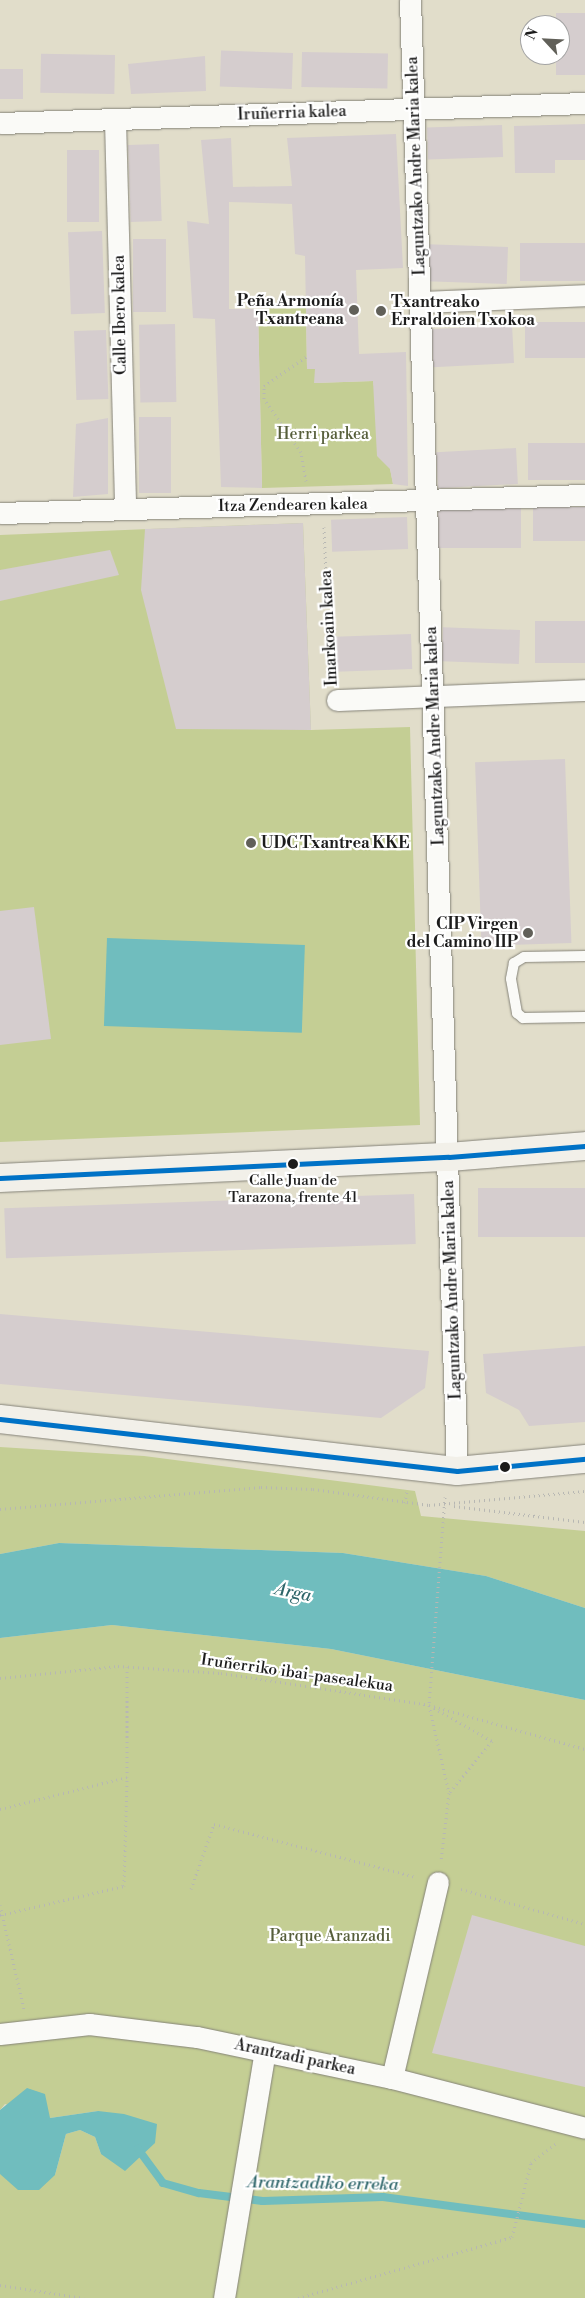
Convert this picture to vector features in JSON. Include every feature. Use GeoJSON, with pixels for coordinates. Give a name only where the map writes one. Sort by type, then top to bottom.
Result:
{"type":"FeatureCollection","features":[{"type":"Feature","properties":{"kind":"street","name":"Laguntzako Andre Maria kalea"},"geometry":{"type":"LineString","coordinates":[[410,0],[421,302],[424,502]]}},
{"type":"Feature","properties":{"kind":"street","name":"Iruñerria kalea"},"geometry":{"type":"LineString","coordinates":[[0,123],[585,103]]}},
{"type":"Feature","properties":{"kind":"street","name":"Calle Ibero kalea"},"geometry":{"type":"LineString","coordinates":[[115,120],[126,509]]}},
{"type":"Feature","properties":{"kind":"street","name":"Laguntzako Andre Maria kalea"},"geometry":{"type":"LineString","coordinates":[[406,128],[424,502],[449,1157],[457,1472]]}},
{"type":"Feature","properties":{"kind":"street"},"geometry":{"type":"LineString","coordinates":[[421,302],[585,295]]}},
{"type":"Feature","properties":{"kind":"street","name":"Itza Zendearen kalea"},"geometry":{"type":"LineString","coordinates":[[0,513],[424,502],[585,495]]}},
{"type":"Feature","properties":{"kind":"street","name":"Imarkoain kalea"},"geometry":{"type":"LineString","coordinates":[[338,700],[431,688],[585,690]]}},
{"type":"Feature","properties":{"kind":"street"},"geometry":{"type":"LineString","coordinates":[[0,1178],[449,1157],[585,1146]]}},
{"type":"Feature","properties":{"kind":"street"},"geometry":{"type":"LineString","coordinates":[[0,1419],[457,1472],[585,1459]]}},
{"type":"Feature","properties":{"kind":"street"},"geometry":{"type":"LineString","coordinates":[[392,2078],[438,1882]]}},
{"type":"Feature","properties":{"kind":"street","name":"Arantzadi parkea"},"geometry":{"type":"LineString","coordinates":[[0,2034],[90,2024],[197,2037],[392,2078],[585,2128]]}},
{"type":"Feature","properties":{"kind":"street"},"geometry":{"type":"LineString","coordinates":[[224,2297],[265,2051]]}},
{"type":"Feature","properties":{"kind":"lane"},"geometry":{"type":"LineString","coordinates":[[585,956],[524,957],[514,963],[511,979],[517,1013],[523,1018],[585,1017]]}},
{"type":"Feature","properties":{"kind":"path"},"geometry":{"type":"LineString","coordinates":[[307,356],[264,386],[264,399],[301,452],[307,487]]}},
{"type":"Feature","properties":{"kind":"path","name":"Imarkoain kalea"},"geometry":{"type":"LineString","coordinates":[[323,516],[330,692],[338,700]]}},
{"type":"Feature","properties":{"kind":"path"},"geometry":{"type":"LineString","coordinates":[[0,1509],[261,1488],[313,1489],[585,1522]]}},
{"type":"Feature","properties":{"kind":"path"},"geometry":{"type":"LineString","coordinates":[[446,1505],[585,1491]]}},
{"type":"Feature","properties":{"kind":"path"},"geometry":{"type":"LineString","coordinates":[[438,1882],[449,1793],[429,1705],[446,1505]]}},
{"type":"Feature","properties":{"kind":"path"},"geometry":{"type":"LineString","coordinates":[[1,1914],[124,1886],[127,1777],[127,1667]]}},
{"type":"Feature","properties":{"kind":"path","name":"Iruñerriko ibai-pasealekua"},"geometry":{"type":"LineString","coordinates":[[0,1678],[127,1667],[221,1673],[429,1705],[585,1749]]}},
{"type":"Feature","properties":{"kind":"path"},"geometry":{"type":"LineString","coordinates":[[429,1705],[492,1741],[449,1793]]}},
{"type":"Feature","properties":{"kind":"path"},"geometry":{"type":"LineString","coordinates":[[0,1809],[127,1777]]}},
{"type":"Feature","properties":{"kind":"path"},"geometry":{"type":"LineString","coordinates":[[191,1889],[214,1824],[438,1882],[585,1924]]}},
{"type":"Feature","properties":{"kind":"path"},"geometry":{"type":"LineString","coordinates":[[0,1906],[29,2031]]}},
{"type":"Feature","properties":{"kind":"path"},"geometry":{"type":"LineString","coordinates":[[298,2298],[512,2237],[531,2163],[556,2143],[562,2122]]}},
{"type":"Feature","properties":{"kind":"path"},"geometry":{"type":"LineString","coordinates":[[0,2285],[84,2298]]}},
{"type":"Feature","properties":{"kind":"green space","name":"Herri parkea"},"geometry":{"type":"Polygon","coordinates":[[[306,308],[307,369],[315,369],[315,383],[373,381],[393,484],[262,488],[258,309],[306,308]]]}},
{"type":"Feature","properties":{"kind":"green space","name":"UDC Txantrea KKE"},"geometry":{"type":"Polygon","coordinates":[[[303,523],[311,730],[410,727],[420,1125],[0,1142],[0,535],[303,523]]]}},
{"type":"Feature","properties":{"kind":"green space"},"geometry":{"type":"Polygon","coordinates":[[[0,1447],[144,1456],[415,1491],[421,1516],[585,1531],[585,1608],[486,1576],[343,1553],[59,1543],[0,1554],[0,1447]]]}},
{"type":"Feature","properties":{"kind":"green space","name":"Parque Aranzadi"},"geometry":{"type":"Polygon","coordinates":[[[112,1625],[331,1649],[585,1700],[585,2298],[0,2298],[0,2174],[55,2175],[66,2134],[80,2130],[95,2137],[101,2154],[98,2111],[50,2118],[5,2104],[0,2110],[0,1638],[112,1625]]]}},
{"type":"Feature","properties":{"kind":"water"},"geometry":{"type":"Polygon","coordinates":[[[107,938],[305,945],[302,1033],[104,1026],[107,938]]]}},
{"type":"Feature","properties":{"kind":"water","name":"Arga"},"geometry":{"type":"Polygon","coordinates":[[[59,1543],[343,1553],[486,1576],[585,1608],[585,1700],[331,1649],[112,1625],[0,1638],[0,1554],[59,1543]]]}},
{"type":"Feature","properties":{"kind":"water"},"geometry":{"type":"Polygon","coordinates":[[[27,2088],[45,2094],[50,2118],[98,2111],[124,2114],[157,2124],[155,2143],[125,2171],[101,2154],[95,2137],[80,2130],[66,2134],[55,2175],[39,2190],[18,2190],[0,2174],[0,2110],[27,2088]]]}},
{"type":"Feature","properties":{"kind":"building"},"geometry":{"type":"Polygon","coordinates":[[[556,13],[585,13],[585,75],[556,75],[556,65],[570,65],[570,15],[556,15],[556,13]]]}},
{"type":"Feature","properties":{"kind":"building"},"geometry":{"type":"Polygon","coordinates":[[[221,50],[293,53],[292,89],[220,86],[221,50]]]}},
{"type":"Feature","properties":{"kind":"building"},"geometry":{"type":"Polygon","coordinates":[[[302,52],[388,54],[387,88],[301,87],[302,52]]]}},
{"type":"Feature","properties":{"kind":"building"},"geometry":{"type":"Polygon","coordinates":[[[41,54],[115,55],[114,94],[40,93],[41,54]]]}},
{"type":"Feature","properties":{"kind":"building"},"geometry":{"type":"Polygon","coordinates":[[[205,56],[206,91],[131,94],[128,64],[205,56]]]}},
{"type":"Feature","properties":{"kind":"building"},"geometry":{"type":"Polygon","coordinates":[[[0,69],[23,69],[23,99],[0,99],[0,69]]]}},
{"type":"Feature","properties":{"kind":"building"},"geometry":{"type":"Polygon","coordinates":[[[585,124],[585,160],[555,160],[555,173],[515,173],[514,126],[585,124]]]}},
{"type":"Feature","properties":{"kind":"building"},"geometry":{"type":"Polygon","coordinates":[[[502,125],[503,157],[428,160],[427,128],[502,125]]]}},
{"type":"Feature","properties":{"kind":"building"},"geometry":{"type":"Polygon","coordinates":[[[396,134],[403,268],[356,270],[359,354],[406,352],[408,486],[393,484],[390,469],[377,456],[373,381],[314,383],[315,369],[307,369],[305,256],[295,254],[292,204],[229,202],[229,309],[258,309],[262,488],[221,487],[215,319],[193,318],[187,221],[209,224],[201,140],[231,138],[233,187],[292,186],[287,138],[396,134]]]}},
{"type":"Feature","properties":{"kind":"building"},"geometry":{"type":"Polygon","coordinates":[[[159,144],[162,221],[131,222],[128,145],[159,144]]]}},
{"type":"Feature","properties":{"kind":"building"},"geometry":{"type":"Polygon","coordinates":[[[67,150],[99,150],[99,222],[67,222],[67,150]]]}},
{"type":"Feature","properties":{"kind":"building"},"geometry":{"type":"Polygon","coordinates":[[[102,231],[105,313],[71,314],[68,232],[102,231]]]}},
{"type":"Feature","properties":{"kind":"building"},"geometry":{"type":"Polygon","coordinates":[[[133,239],[166,239],[166,312],[133,312],[133,239]]]}},
{"type":"Feature","properties":{"kind":"building"},"geometry":{"type":"Polygon","coordinates":[[[520,243],[585,243],[585,281],[520,281],[520,243]]]}},
{"type":"Feature","properties":{"kind":"building"},"geometry":{"type":"Polygon","coordinates":[[[428,244],[508,247],[507,284],[427,281],[428,244]]]}},
{"type":"Feature","properties":{"kind":"building"},"geometry":{"type":"Polygon","coordinates":[[[525,322],[585,322],[585,358],[525,358],[525,322]]]}},
{"type":"Feature","properties":{"kind":"building"},"geometry":{"type":"Polygon","coordinates":[[[175,324],[176,402],[140,403],[139,325],[175,324]]]}},
{"type":"Feature","properties":{"kind":"building"},"geometry":{"type":"Polygon","coordinates":[[[512,325],[514,363],[433,367],[431,329],[512,325]]]}},
{"type":"Feature","properties":{"kind":"building"},"geometry":{"type":"Polygon","coordinates":[[[106,330],[108,399],[76,400],[74,331],[106,330]]]}},
{"type":"Feature","properties":{"kind":"building"},"geometry":{"type":"Polygon","coordinates":[[[139,417],[171,417],[171,493],[139,493],[139,417]]]}},
{"type":"Feature","properties":{"kind":"building"},"geometry":{"type":"Polygon","coordinates":[[[108,418],[108,494],[73,497],[76,424],[108,418]]]}},
{"type":"Feature","properties":{"kind":"building"},"geometry":{"type":"Polygon","coordinates":[[[528,443],[585,443],[585,480],[528,480],[528,443]]]}},
{"type":"Feature","properties":{"kind":"building"},"geometry":{"type":"Polygon","coordinates":[[[516,448],[518,484],[438,488],[436,452],[516,448]]]}},
{"type":"Feature","properties":{"kind":"building"},"geometry":{"type":"Polygon","coordinates":[[[438,507],[521,507],[521,548],[438,548],[438,507]]]}},
{"type":"Feature","properties":{"kind":"building"},"geometry":{"type":"Polygon","coordinates":[[[533,507],[585,507],[585,541],[533,541],[533,507]]]}},
{"type":"Feature","properties":{"kind":"building"},"geometry":{"type":"Polygon","coordinates":[[[407,517],[408,549],[332,552],[331,520],[407,517]]]}},
{"type":"Feature","properties":{"kind":"building"},"geometry":{"type":"Polygon","coordinates":[[[303,523],[311,730],[176,729],[141,590],[145,529],[303,523]]]}},
{"type":"Feature","properties":{"kind":"building"},"geometry":{"type":"Polygon","coordinates":[[[110,550],[119,575],[0,601],[0,570],[110,550]]]}},
{"type":"Feature","properties":{"kind":"building"},"geometry":{"type":"Polygon","coordinates":[[[535,621],[585,621],[585,663],[535,663],[535,621]]]}},
{"type":"Feature","properties":{"kind":"building"},"geometry":{"type":"Polygon","coordinates":[[[443,627],[520,630],[519,664],[442,661],[443,627]]]}},
{"type":"Feature","properties":{"kind":"building"},"geometry":{"type":"Polygon","coordinates":[[[411,634],[412,669],[336,672],[335,637],[411,634]]]}},
{"type":"Feature","properties":{"kind":"building"},"geometry":{"type":"Polygon","coordinates":[[[565,759],[571,943],[481,946],[475,762],[565,759]]]}},
{"type":"Feature","properties":{"kind":"building"},"geometry":{"type":"Polygon","coordinates":[[[34,907],[51,1039],[0,1045],[0,911],[34,907]]]}},
{"type":"Feature","properties":{"kind":"building"},"geometry":{"type":"Polygon","coordinates":[[[478,1188],[585,1188],[585,1237],[478,1237],[478,1188]]]}},
{"type":"Feature","properties":{"kind":"building"},"geometry":{"type":"Polygon","coordinates":[[[414,1194],[416,1244],[6,1258],[4,1208],[414,1194]]]}},
{"type":"Feature","properties":{"kind":"building"},"geometry":{"type":"Polygon","coordinates":[[[0,1314],[429,1351],[425,1388],[381,1418],[0,1384],[0,1314]]]}},
{"type":"Feature","properties":{"kind":"building"},"geometry":{"type":"Polygon","coordinates":[[[585,1346],[585,1422],[529,1426],[519,1410],[486,1393],[483,1354],[585,1346]]]}},
{"type":"Feature","properties":{"kind":"building"},"geometry":{"type":"Polygon","coordinates":[[[472,1915],[585,1946],[585,2087],[432,2053],[472,1915]]]}},
{"type":"Feature","properties":{"kind":"waterway","name":"Arantzadiko erreka"},"geometry":{"type":"LineString","coordinates":[[138,2149],[163,2183],[199,2193],[263,2201],[383,2197],[585,2224]]}},
{"type":"Feature","properties":{"kind":"transit line"},"geometry":{"type":"LineString","coordinates":[[0,1178],[449,1157],[585,1146]]}},
{"type":"Feature","properties":{"kind":"transit line"},"geometry":{"type":"LineString","coordinates":[[0,1419],[457,1471],[585,1459]]}},
{"type":"Feature","properties":{"kind":"place","name":"Peña Armonía Txantreana"},"geometry":{"type":"Point","coordinates":[354,310]}},
{"type":"Feature","properties":{"kind":"place","name":"Txantreako Erraldoien Txokoa"},"geometry":{"type":"Point","coordinates":[381,311]}},
{"type":"Feature","properties":{"kind":"place","name":"UDC Txantrea KKE"},"geometry":{"type":"Point","coordinates":[251,843]}},
{"type":"Feature","properties":{"kind":"place","name":"CIP Virgen del Camino IIP"},"geometry":{"type":"Point","coordinates":[528,933]}},
{"type":"Feature","properties":{"kind":"place","name":"Calle Juan de Tarazona, frente 41"},"geometry":{"type":"Point","coordinates":[293,1164]}}]}
